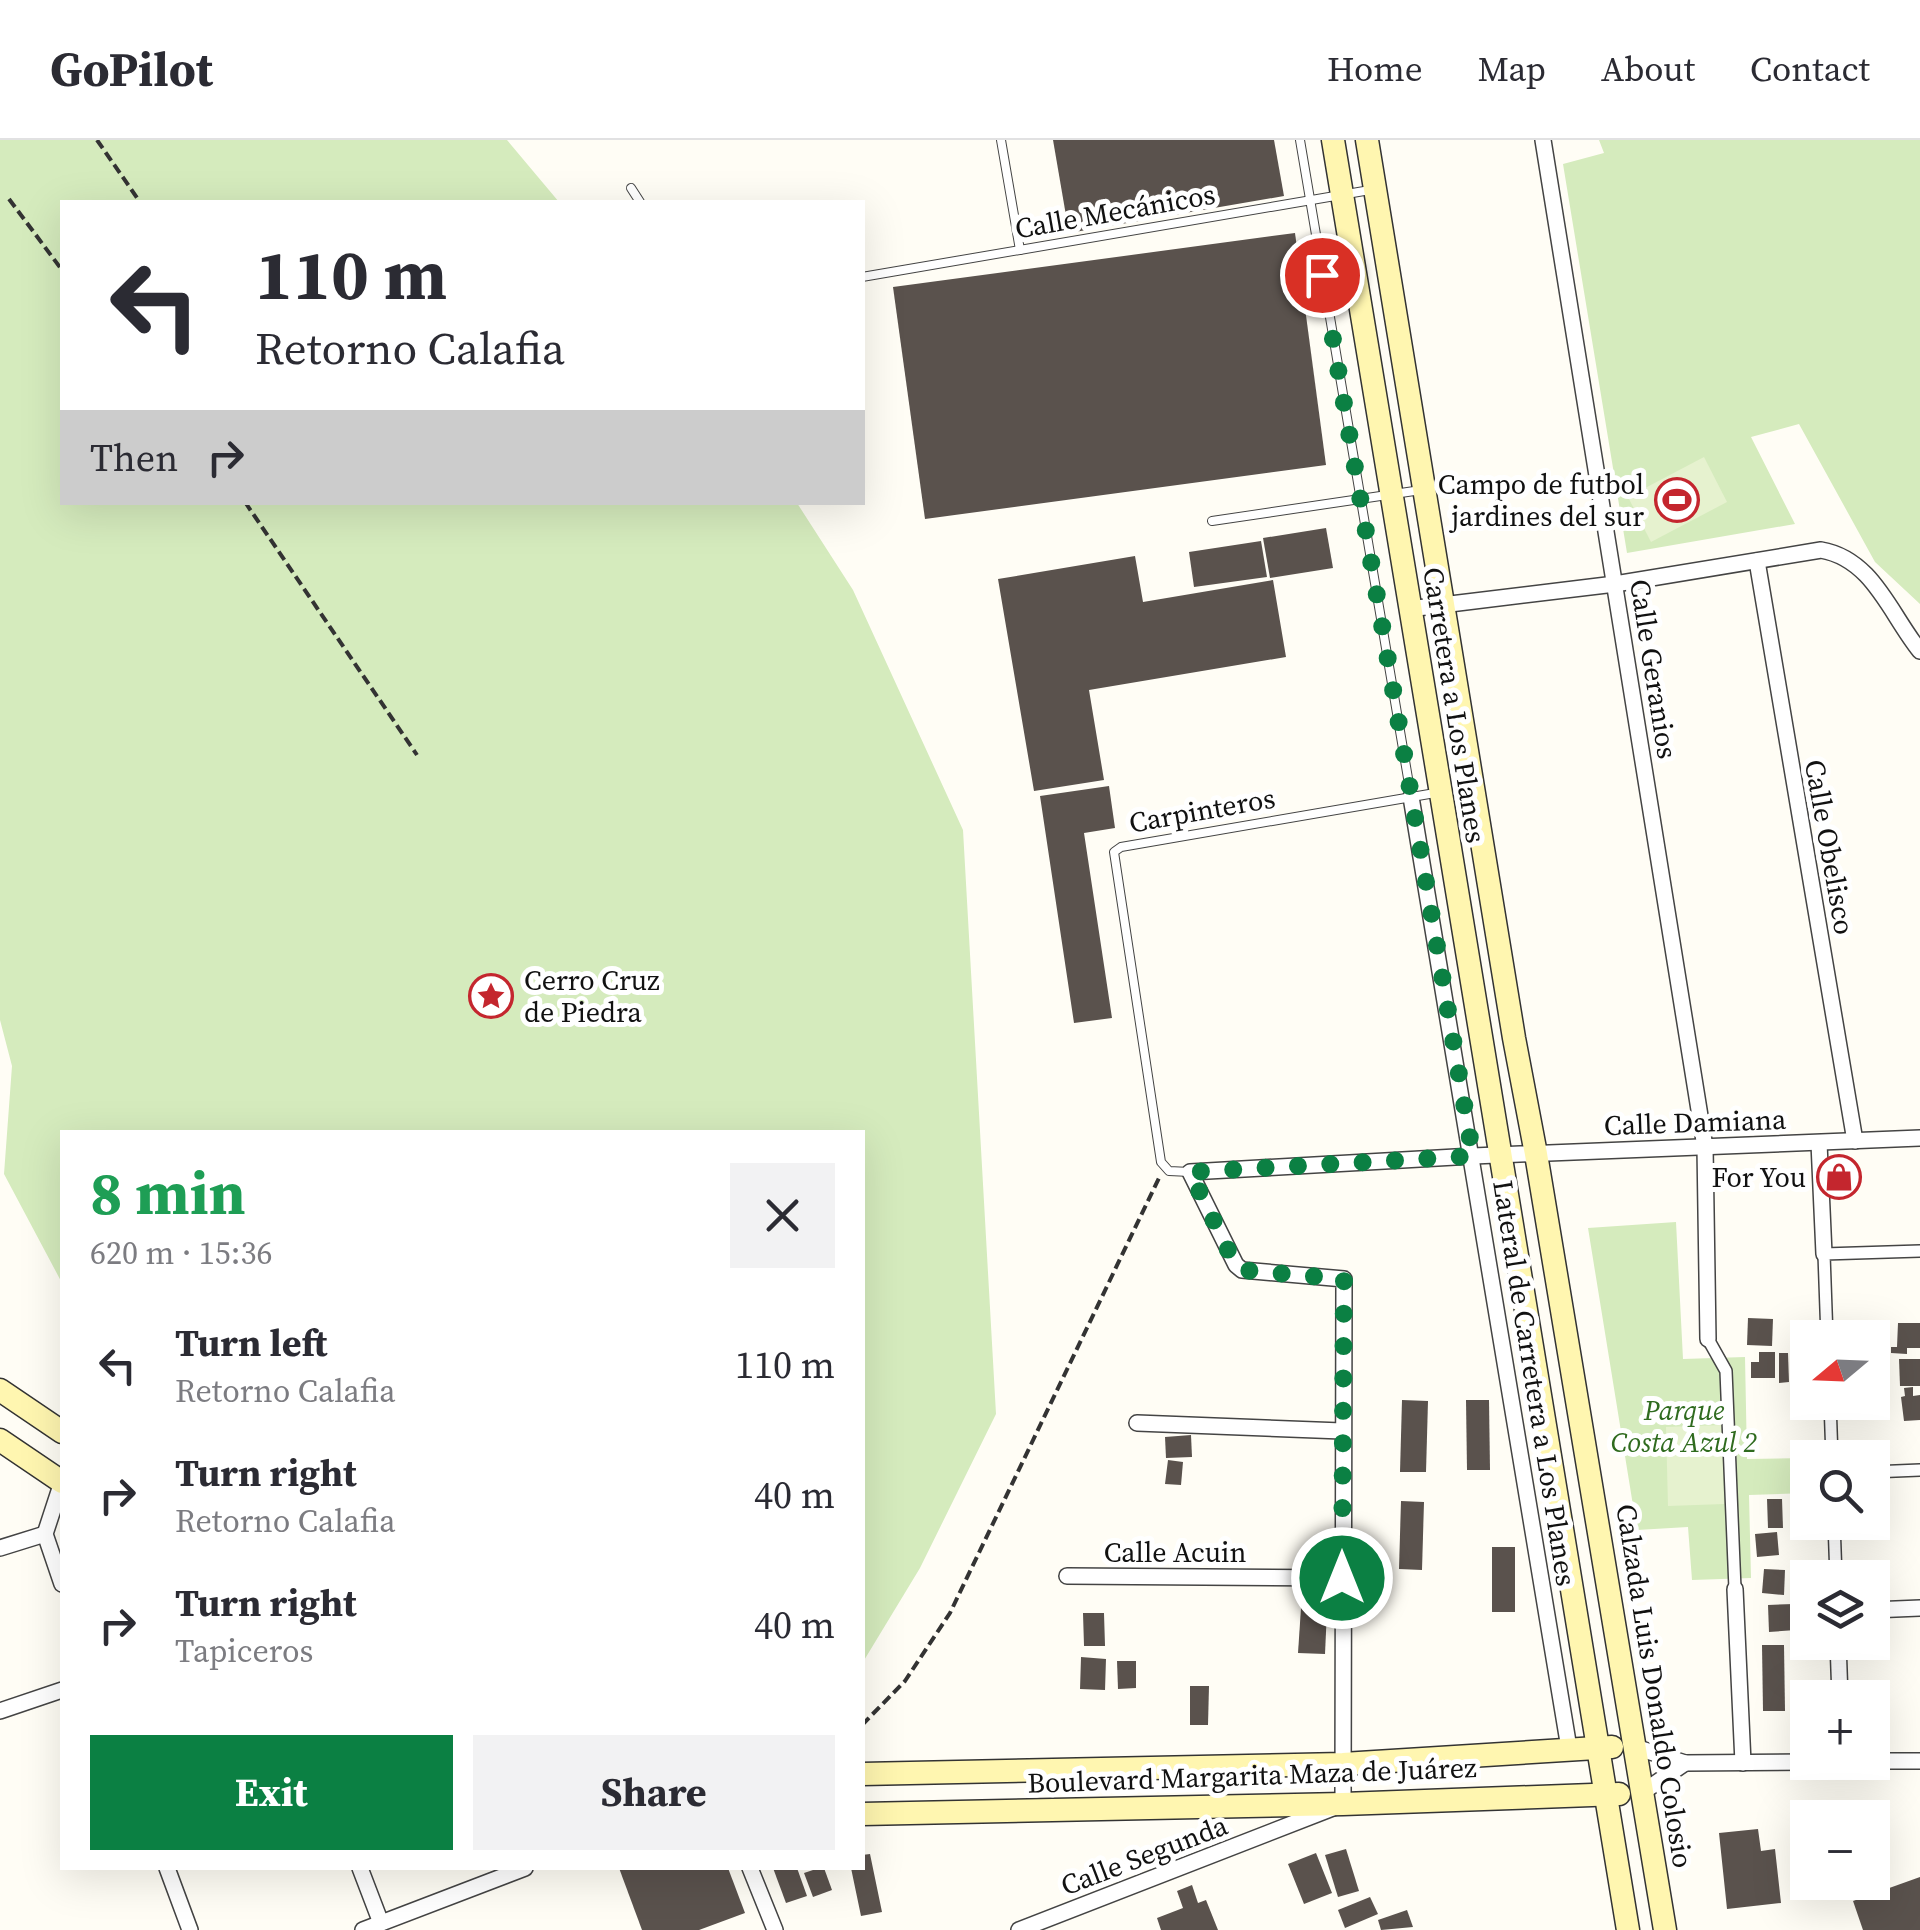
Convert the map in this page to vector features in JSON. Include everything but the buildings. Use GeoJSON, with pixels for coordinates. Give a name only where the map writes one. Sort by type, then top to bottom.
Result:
{"type":"FeatureCollection","features":[{"type":"Feature","properties":{"kind":"main road","name":"Carretera a Los Planes"},"geometry":{"type":"LineString","coordinates":[[1333,140],[1500,1155]]}},
{"type":"Feature","properties":{"kind":"main road","name":"Carretera a Los Planes"},"geometry":{"type":"LineString","coordinates":[[1367,140],[1514,1038]]}},
{"type":"Feature","properties":{"kind":"main road","name":"Calzada Luis Donaldo Colosio"},"geometry":{"type":"LineString","coordinates":[[1514,1038],[1665,1930]]}},
{"type":"Feature","properties":{"kind":"main road"},"geometry":{"type":"LineString","coordinates":[[1500,1155],[1601,1747],[1628,1930]]}},
{"type":"Feature","properties":{"kind":"main road"},"geometry":{"type":"LineString","coordinates":[[0,1390],[60,1431]]}},
{"type":"Feature","properties":{"kind":"main road"},"geometry":{"type":"LineString","coordinates":[[0,1440],[60,1481]]}},
{"type":"Feature","properties":{"kind":"main road","name":"Boulevard Margarita Maza de Juárez"},"geometry":{"type":"LineString","coordinates":[[865,1774],[1343,1764],[1635,1747]]}},
{"type":"Feature","properties":{"kind":"main road","name":"Boulevard Margarita Maza de Juárez"},"geometry":{"type":"LineString","coordinates":[[865,1814],[1343,1804],[1643,1792]]}},
{"type":"Feature","properties":{"kind":"street","name":"Calle Geranios"},"geometry":{"type":"LineString","coordinates":[[1544,140],[1705,1147],[1708,1339]]}},
{"type":"Feature","properties":{"kind":"street"},"geometry":{"type":"LineString","coordinates":[[1409,608],[1616,584],[1821,550],[1858,564],[1920,651]]}},
{"type":"Feature","properties":{"kind":"street","name":"Calle Obelisco"},"geometry":{"type":"LineString","coordinates":[[1756,561],[1855,1141]]}},
{"type":"Feature","properties":{"kind":"street","name":"Lateral de Carretera a Los Planes"},"geometry":{"type":"LineString","coordinates":[[1412,798],[1569,1748]]}},
{"type":"Feature","properties":{"kind":"street","name":"Calle Damiana"},"geometry":{"type":"LineString","coordinates":[[1190,1172],[1920,1138]]}},
{"type":"Feature","properties":{"kind":"street"},"geometry":{"type":"LineString","coordinates":[[1819,1142],[1826,1320]]}},
{"type":"Feature","properties":{"kind":"street"},"geometry":{"type":"LineString","coordinates":[[1190,1172],[1231,1256],[1242,1270],[1341,1277],[1344,1281],[1343,1804]]}},
{"type":"Feature","properties":{"kind":"street"},"geometry":{"type":"LineString","coordinates":[[1824,1254],[1920,1250]]}},
{"type":"Feature","properties":{"kind":"street"},"geometry":{"type":"LineString","coordinates":[[1708,1339],[1726,1370],[1744,1763]]}},
{"type":"Feature","properties":{"kind":"street"},"geometry":{"type":"LineString","coordinates":[[1136,1423],[1342,1430]]}},
{"type":"Feature","properties":{"kind":"street"},"geometry":{"type":"LineString","coordinates":[[1890,1471],[1920,1470]]}},
{"type":"Feature","properties":{"kind":"street"},"geometry":{"type":"LineString","coordinates":[[60,1488],[45,1534],[60,1578]]}},
{"type":"Feature","properties":{"kind":"street"},"geometry":{"type":"LineString","coordinates":[[0,1548],[45,1534]]}},
{"type":"Feature","properties":{"kind":"street","name":"Calle Acuin"},"geometry":{"type":"LineString","coordinates":[[1067,1576],[1342,1578]]}},
{"type":"Feature","properties":{"kind":"street"},"geometry":{"type":"LineString","coordinates":[[1890,1609],[1920,1608]]}},
{"type":"Feature","properties":{"kind":"street"},"geometry":{"type":"LineString","coordinates":[[0,1710],[60,1691]]}},
{"type":"Feature","properties":{"kind":"street"},"geometry":{"type":"LineString","coordinates":[[1635,1747],[1684,1764],[1790,1762]]}},
{"type":"Feature","properties":{"kind":"street"},"geometry":{"type":"LineString","coordinates":[[1890,1761],[1920,1761]]}},
{"type":"Feature","properties":{"kind":"street"},"geometry":{"type":"LineString","coordinates":[[1643,1792],[1684,1764]]}},
{"type":"Feature","properties":{"kind":"street","name":"Calle Segunda"},"geometry":{"type":"LineString","coordinates":[[1019,1930],[1343,1804]]}},
{"type":"Feature","properties":{"kind":"street"},"geometry":{"type":"LineString","coordinates":[[168,1870],[190,1930]]}},
{"type":"Feature","properties":{"kind":"street"},"geometry":{"type":"LineString","coordinates":[[361,1870],[381,1923]]}},
{"type":"Feature","properties":{"kind":"street"},"geometry":{"type":"LineString","coordinates":[[363,1930],[520,1870]]}},
{"type":"Feature","properties":{"kind":"street"},"geometry":{"type":"LineString","coordinates":[[751,1870],[775,1930]]}},
{"type":"Feature","properties":{"kind":"lane"},"geometry":{"type":"LineString","coordinates":[[1000,140],[1020,250]]}},
{"type":"Feature","properties":{"kind":"lane","name":"Lateral de Carretera a Los Planes"},"geometry":{"type":"LineString","coordinates":[[1300,140],[1412,798]]}},
{"type":"Feature","properties":{"kind":"lane"},"geometry":{"type":"LineString","coordinates":[[631,188],[639,200]]}},
{"type":"Feature","properties":{"kind":"lane","name":"Calle Mecánicos"},"geometry":{"type":"LineString","coordinates":[[865,276],[1375,190]]}},
{"type":"Feature","properties":{"kind":"lane"},"geometry":{"type":"LineString","coordinates":[[1212,520],[1426,489]]}},
{"type":"Feature","properties":{"kind":"lane","name":"Carpinteros"},"geometry":{"type":"LineString","coordinates":[[1164,1168],[1114,852],[1121,847],[1439,793]]}},
{"type":"Feature","properties":{"kind":"lane"},"geometry":{"type":"LineString","coordinates":[[1164,1168],[1190,1172]]}},
{"type":"Feature","properties":{"kind":"path"},"geometry":{"type":"LineString","coordinates":[[97,140],[139,200]]}},
{"type":"Feature","properties":{"kind":"path"},"geometry":{"type":"LineString","coordinates":[[9,199],[60,267]]}},
{"type":"Feature","properties":{"kind":"path"},"geometry":{"type":"LineString","coordinates":[[246,505],[417,755]]}},
{"type":"Feature","properties":{"kind":"path"},"geometry":{"type":"LineString","coordinates":[[865,1722],[905,1681],[950,1613],[1164,1168]]}},
{"type":"Feature","properties":{"kind":"green space"},"geometry":{"type":"Polygon","coordinates":[[[0,140],[507,140],[557,200],[60,200],[60,505],[798,505],[853,590],[963,830],[996,1414],[920,1568],[865,1659],[865,1130],[60,1130],[60,1279],[4,1174],[12,1066],[0,1020],[0,140]]]}},
{"type":"Feature","properties":{"kind":"green space"},"geometry":{"type":"Polygon","coordinates":[[[1599,140],[1920,140],[1920,604],[1875,562],[1799,424],[1751,437],[1795,524],[1627,553],[1563,164],[1604,153],[1599,140]]]}},
{"type":"Feature","properties":{"kind":"green space","name":"Campo de futbol jardines del sur"},"geometry":{"type":"Polygon","coordinates":[[[1704,457],[1727,502],[1651,542],[1628,497],[1704,457]]]}},
{"type":"Feature","properties":{"kind":"green space","name":"Parque Costa Azul 2"},"geometry":{"type":"Polygon","coordinates":[[[1676,1222],[1683,1359],[1745,1357],[1747,1459],[1790,1458],[1790,1494],[1749,1495],[1751,1578],[1692,1580],[1688,1527],[1637,1530],[1588,1228],[1676,1222]]]}},
{"type":"Feature","properties":{"kind":"green space"},"geometry":{"type":"Polygon","coordinates":[[[1722,1425],[1724,1504],[1668,1506],[1666,1427],[1722,1425]]]}},
{"type":"Feature","properties":{"kind":"place","name":"Campo de futbol jardines del sur"},"geometry":{"type":"Point","coordinates":[1677,500]}},
{"type":"Feature","properties":{"kind":"place","name":"Cerro Cruz de Piedra"},"geometry":{"type":"Point","coordinates":[491,996]}},
{"type":"Feature","properties":{"kind":"place","name":"For You"},"geometry":{"type":"Point","coordinates":[1839,1177]}},
{"type":"Feature","properties":{"kind":"route"},"geometry":{"type":"LineString","coordinates":[[1322,275],[1473,1156],[1190,1172],[1231,1256],[1242,1270],[1344,1279],[1342,1578]]}}]}
